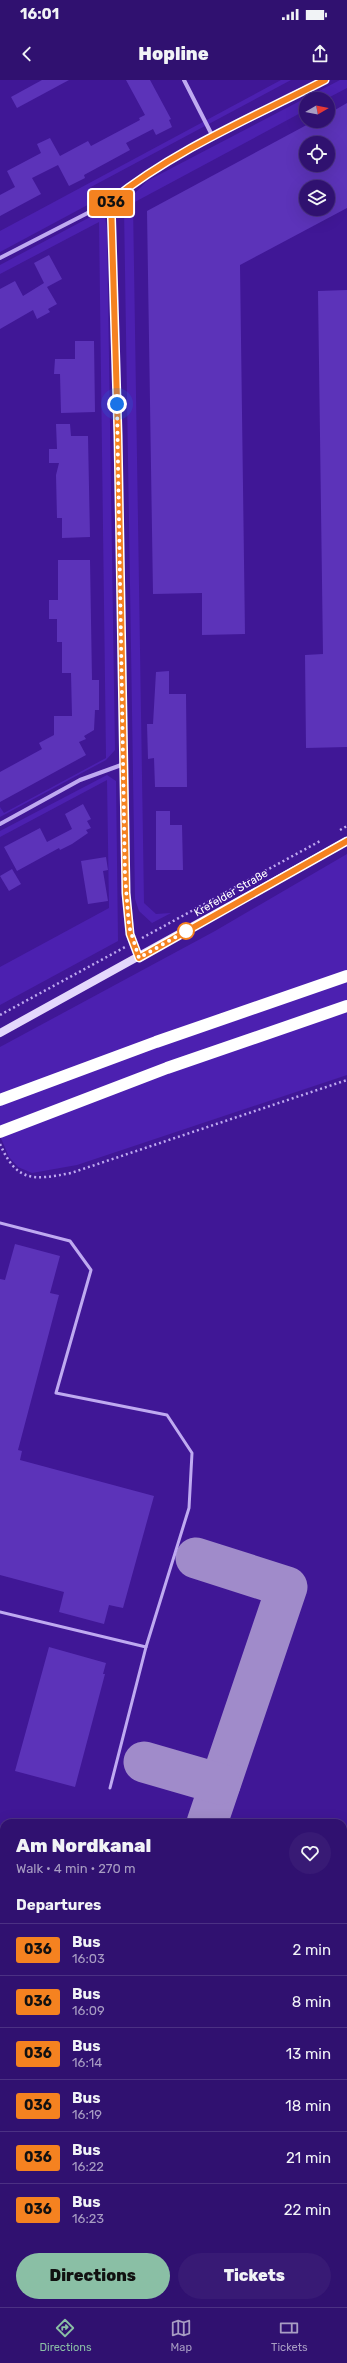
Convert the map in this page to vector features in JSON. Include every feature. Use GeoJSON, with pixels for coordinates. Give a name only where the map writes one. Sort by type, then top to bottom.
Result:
{"type":"FeatureCollection","features":[{"type":"Feature","properties":{"kind":"highway"},"geometry":{"type":"LineString","coordinates":[[0,1100],[162,1039],[347,976]]}},
{"type":"Feature","properties":{"kind":"highway"},"geometry":{"type":"LineString","coordinates":[[6,1129],[168,1068],[347,1006]]}},
{"type":"Feature","properties":{"kind":"street"},"geometry":{"type":"LineString","coordinates":[[184,80],[213,137]]}},
{"type":"Feature","properties":{"kind":"street"},"geometry":{"type":"LineString","coordinates":[[0,258],[111,201],[140,178],[213,137],[325,80]]}},
{"type":"Feature","properties":{"kind":"street"},"geometry":{"type":"LineString","coordinates":[[111,201],[118,435],[126,893],[133,943],[139,958]]}},
{"type":"Feature","properties":{"kind":"street"},"geometry":{"type":"LineString","coordinates":[[0,824],[80,780],[124,764]]}},
{"type":"Feature","properties":{"kind":"street","name":"Krefelder Straße"},"geometry":{"type":"LineString","coordinates":[[0,1033],[139,958],[347,841]]}},
{"type":"Feature","properties":{"kind":"lane"},"geometry":{"type":"LineString","coordinates":[[0,1223],[70,1241],[91,1270],[56,1393],[167,1415],[192,1454],[189,1508],[146,1647],[110,1788]]}},
{"type":"Feature","properties":{"kind":"lane"},"geometry":{"type":"LineString","coordinates":[[0,1612],[146,1647]]}},
{"type":"Feature","properties":{"kind":"path"},"geometry":{"type":"LineString","coordinates":[[333,834],[347,826]]}},
{"type":"Feature","properties":{"kind":"path"},"geometry":{"type":"LineString","coordinates":[[0,1015],[326,838]]}},
{"type":"Feature","properties":{"kind":"path"},"geometry":{"type":"LineString","coordinates":[[0,1144],[13,1168],[33,1177],[48,1178],[72,1173],[347,1080]]}},
{"type":"Feature","properties":{"kind":"shaded area"},"geometry":{"type":"Polygon","coordinates":[[[281,80],[291,80],[89,188],[95,201],[0,252],[0,231],[281,80]]]}},
{"type":"Feature","properties":{"kind":"shaded area"},"geometry":{"type":"Polygon","coordinates":[[[340,80],[347,80],[347,88],[335,94],[335,92],[317,92],[340,80]]]}},
{"type":"Feature","properties":{"kind":"shaded area"},"geometry":{"type":"Polygon","coordinates":[[[299,101],[299,114],[133,203],[132,196],[147,181],[299,101]]]}},
{"type":"Feature","properties":{"kind":"shaded area"},"geometry":{"type":"Polygon","coordinates":[[[133,203],[144,903],[156,914],[171,913],[152,923],[139,911],[135,899],[124,208],[133,203]]]}},
{"type":"Feature","properties":{"kind":"shaded area"},"geometry":{"type":"Polygon","coordinates":[[[94,215],[105,218],[107,228],[115,750],[106,760],[0,817],[0,807],[4,813],[106,758],[99,222],[0,274],[0,265],[94,215]]]}},
{"type":"Feature","properties":{"kind":"shaded area"},"geometry":{"type":"Polygon","coordinates":[[[107,775],[116,781],[118,941],[0,1005],[0,967],[109,908],[107,780],[0,837],[0,831],[107,775]]]}},
{"type":"Feature","properties":{"kind":"shaded area"},"geometry":{"type":"Polygon","coordinates":[[[347,854],[347,1075],[77,1165],[32,1173],[18,1167],[9,1157],[0,1136],[0,1047],[215,931],[347,854]]]}},
{"type":"Feature","properties":{"kind":"building"},"geometry":{"type":"Polygon","coordinates":[[[42,80],[69,80],[17,108],[11,97],[42,80]]]}},
{"type":"Feature","properties":{"kind":"building"},"geometry":{"type":"Polygon","coordinates":[[[126,80],[150,80],[171,119],[169,120],[172,127],[156,135],[153,129],[126,143],[130,150],[84,175],[85,178],[69,186],[58,165],[32,178],[41,194],[0,216],[0,195],[15,187],[7,171],[41,153],[37,144],[50,138],[60,156],[88,141],[91,146],[140,120],[139,118],[145,115],[126,80]]]}},
{"type":"Feature","properties":{"kind":"building"},"geometry":{"type":"Polygon","coordinates":[[[347,103],[347,208],[335,214],[335,180],[299,180],[299,216],[332,216],[240,265],[245,634],[202,635],[202,593],[153,594],[147,211],[301,128],[335,128],[335,110],[347,103]]]}},
{"type":"Feature","properties":{"kind":"building"},"geometry":{"type":"Polygon","coordinates":[[[49,255],[62,279],[47,287],[57,304],[48,309],[50,312],[37,319],[33,310],[0,329],[0,289],[15,281],[23,296],[44,283],[34,263],[49,255]]]}},
{"type":"Feature","properties":{"kind":"building"},"geometry":{"type":"Polygon","coordinates":[[[347,290],[347,747],[306,748],[305,655],[323,654],[318,291],[347,290]]]}},
{"type":"Feature","properties":{"kind":"building"},"geometry":{"type":"Polygon","coordinates":[[[75,341],[94,341],[95,412],[61,413],[60,374],[54,374],[55,359],[75,359],[75,341]]]}},
{"type":"Feature","properties":{"kind":"building"},"geometry":{"type":"Polygon","coordinates":[[[56,424],[70,424],[71,436],[88,436],[90,537],[62,538],[62,518],[57,518],[56,475],[59,463],[49,463],[49,449],[57,449],[56,424]]]}},
{"type":"Feature","properties":{"kind":"building"},"geometry":{"type":"Polygon","coordinates":[[[58,560],[90,560],[92,680],[99,680],[99,710],[95,710],[94,730],[84,736],[86,739],[79,742],[86,755],[0,802],[0,772],[42,749],[39,743],[54,735],[54,716],[72,716],[71,673],[62,673],[62,642],[57,642],[57,619],[49,619],[49,600],[58,600],[58,560]]]}},
{"type":"Feature","properties":{"kind":"building"},"geometry":{"type":"Polygon","coordinates":[[[169,671],[169,694],[186,694],[187,787],[155,787],[154,758],[148,759],[147,724],[153,724],[156,672],[169,671]]]}},
{"type":"Feature","properties":{"kind":"building"},"geometry":{"type":"Polygon","coordinates":[[[83,804],[91,819],[87,821],[91,828],[86,830],[88,833],[72,844],[60,850],[59,848],[17,871],[4,847],[40,828],[47,842],[72,829],[65,814],[83,804]]]}},
{"type":"Feature","properties":{"kind":"building"},"geometry":{"type":"Polygon","coordinates":[[[156,811],[170,811],[170,825],[182,825],[183,870],[156,870],[156,811]]]}},
{"type":"Feature","properties":{"kind":"building"},"geometry":{"type":"Polygon","coordinates":[[[106,857],[108,870],[103,871],[108,901],[88,904],[81,861],[106,857]]]}},
{"type":"Feature","properties":{"kind":"building"},"geometry":{"type":"Polygon","coordinates":[[[12,869],[21,884],[9,891],[0,876],[12,869]]]}},
{"type":"Feature","properties":{"kind":"building"},"geometry":{"type":"Polygon","coordinates":[[[15,1244],[60,1256],[50,1293],[59,1295],[18,1450],[22,1451],[20,1460],[154,1496],[123,1608],[109,1605],[104,1624],[59,1612],[64,1592],[0,1575],[0,1279],[5,1280],[15,1244]]]}},
{"type":"Feature","properties":{"kind":"building"},"geometry":{"type":"Polygon","coordinates":[[[49,1647],[106,1663],[103,1674],[105,1674],[75,1787],[15,1771],[49,1647]]]}},
{"type":"Feature","properties":{"kind":"taxiway"},"geometry":{"type":"LineString","coordinates":[[196,1558],[287,1587],[208,1819]]}},
{"type":"Feature","properties":{"kind":"taxiway"},"geometry":{"type":"LineString","coordinates":[[144,1762],[220,1784]]}},
{"type":"Feature","properties":{"kind":"bus line","name":"036"},"geometry":{"type":"LineString","coordinates":[[325,80],[213,137],[140,178],[111,201],[118,435],[125,876],[130,934],[139,958],[347,841]]}},
{"type":"Feature","properties":{"kind":"route"},"geometry":{"type":"LineString","coordinates":[[117,404],[125,876],[130,934],[139,958],[186,931]]}}]}
